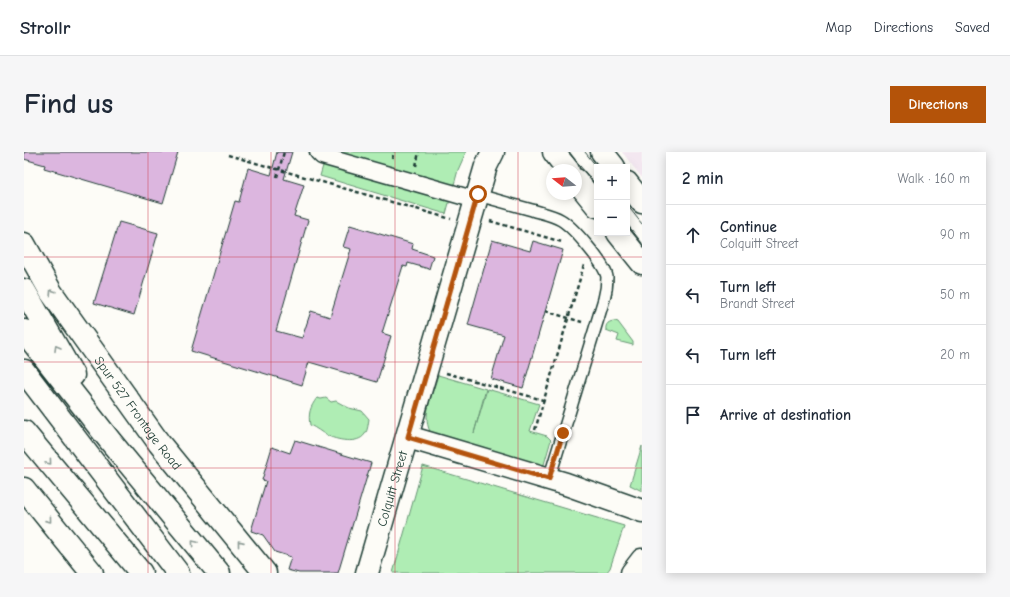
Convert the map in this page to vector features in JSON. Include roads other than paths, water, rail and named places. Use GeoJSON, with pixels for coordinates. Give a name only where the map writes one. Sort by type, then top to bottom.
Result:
{"type":"FeatureCollection","features":[{"type":"Feature","properties":{"kind":"main road","name":"Colquitt Street"},"geometry":{"type":"LineString","coordinates":[[368,573],[486,166],[493,152]]}},
{"type":"Feature","properties":{"kind":"main road"},"geometry":{"type":"LineString","coordinates":[[554,152],[563,164]]}},
{"type":"Feature","properties":{"kind":"main road"},"geometry":{"type":"LineString","coordinates":[[602,152],[612,164]]}},
{"type":"Feature","properties":{"kind":"main road"},"geometry":{"type":"LineString","coordinates":[[582,187],[594,202]]}},
{"type":"Feature","properties":{"kind":"main road"},"geometry":{"type":"LineString","coordinates":[[630,187],[642,202]]}},
{"type":"Feature","properties":{"kind":"main road"},"geometry":{"type":"LineString","coordinates":[[620,236],[642,263]]}},
{"type":"Feature","properties":{"kind":"main road","name":"Spur 527 Frontage Road"},"geometry":{"type":"LineString","coordinates":[[24,244],[51,292],[159,443],[265,573]]}},
{"type":"Feature","properties":{"kind":"main road"},"geometry":{"type":"LineString","coordinates":[[24,290],[111,442]]}},
{"type":"Feature","properties":{"kind":"main road"},"geometry":{"type":"LineString","coordinates":[[24,331],[111,442],[219,573]]}},
{"type":"Feature","properties":{"kind":"main road"},"geometry":{"type":"LineString","coordinates":[[24,372],[178,573]]}},
{"type":"Feature","properties":{"kind":"main road"},"geometry":{"type":"LineString","coordinates":[[24,393],[173,573]]}},
{"type":"Feature","properties":{"kind":"main road"},"geometry":{"type":"LineString","coordinates":[[24,432],[141,573]]}},
{"type":"Feature","properties":{"kind":"main road"},"geometry":{"type":"LineString","coordinates":[[408,437],[549,479],[642,511]]}},
{"type":"Feature","properties":{"kind":"main road"},"geometry":{"type":"LineString","coordinates":[[24,490],[92,573]]}},
{"type":"Feature","properties":{"kind":"main road"},"geometry":{"type":"LineString","coordinates":[[632,573],[642,560]]}},
{"type":"Feature","properties":{"kind":"street"},"geometry":{"type":"LineString","coordinates":[[318,152],[322,156],[477,197]]}},
{"type":"Feature","properties":{"kind":"lane"},"geometry":{"type":"LineString","coordinates":[[477,197],[549,215],[561,220],[569,226],[597,258],[603,267],[606,276],[607,287],[549,479]]}},
{"type":"Feature","properties":{"kind":"tram line"},"geometry":{"type":"LineString","coordinates":[[568,152],[594,182]]}},
{"type":"Feature","properties":{"kind":"tram line"},"geometry":{"type":"LineString","coordinates":[[585,152],[595,164]]}},
{"type":"Feature","properties":{"kind":"tram line"},"geometry":{"type":"LineString","coordinates":[[630,209],[642,224]]}},
{"type":"Feature","properties":{"kind":"tram line"},"geometry":{"type":"LineString","coordinates":[[630,228],[642,243]]}}]}
